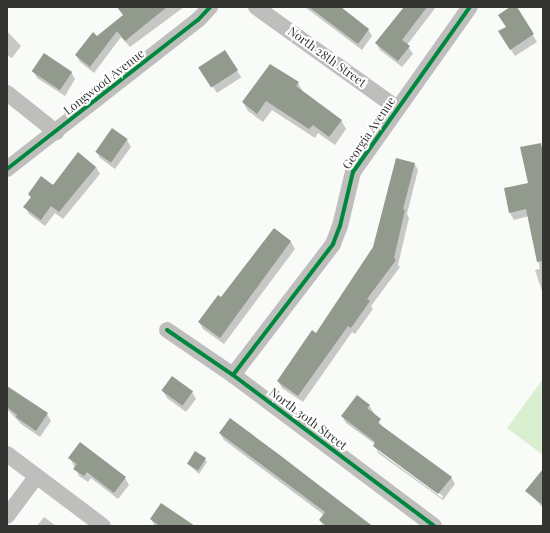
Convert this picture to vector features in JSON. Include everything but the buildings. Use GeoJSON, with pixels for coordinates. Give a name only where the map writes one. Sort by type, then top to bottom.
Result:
{"type":"FeatureCollection","features":[{"type":"Feature","properties":{"kind":"street","name":"Longwood Avenue"},"geometry":{"type":"LineString","coordinates":[[7,169],[198,20],[210,7]]}},
{"type":"Feature","properties":{"kind":"street","name":"North 28th Street"},"geometry":{"type":"LineString","coordinates":[[256,7],[397,108]]}},
{"type":"Feature","properties":{"kind":"street","name":"Georgia Avenue"},"geometry":{"type":"LineString","coordinates":[[233,375],[333,244],[340,226],[353,172],[470,7]]}},
{"type":"Feature","properties":{"kind":"street"},"geometry":{"type":"LineString","coordinates":[[7,93],[56,132]]}},
{"type":"Feature","properties":{"kind":"street","name":"North 30th Street"},"geometry":{"type":"LineString","coordinates":[[167,330],[233,375],[434,526]]}},
{"type":"Feature","properties":{"kind":"street"},"geometry":{"type":"LineString","coordinates":[[7,454],[104,526]]}},
{"type":"Feature","properties":{"kind":"street"},"geometry":{"type":"LineString","coordinates":[[7,516],[36,477]]}},
{"type":"Feature","properties":{"kind":"green space"},"geometry":{"type":"Polygon","coordinates":[[[543,379],[543,455],[507,428],[543,379]]]}},
{"type":"Feature","properties":{"kind":"cycle path"},"geometry":{"type":"LineString","coordinates":[[7,169],[198,20],[210,7]]}},
{"type":"Feature","properties":{"kind":"cycle path"},"geometry":{"type":"LineString","coordinates":[[233,375],[333,244],[340,226],[353,172],[470,7]]}},
{"type":"Feature","properties":{"kind":"cycle path"},"geometry":{"type":"LineString","coordinates":[[167,330],[233,375],[434,526]]}}]}
